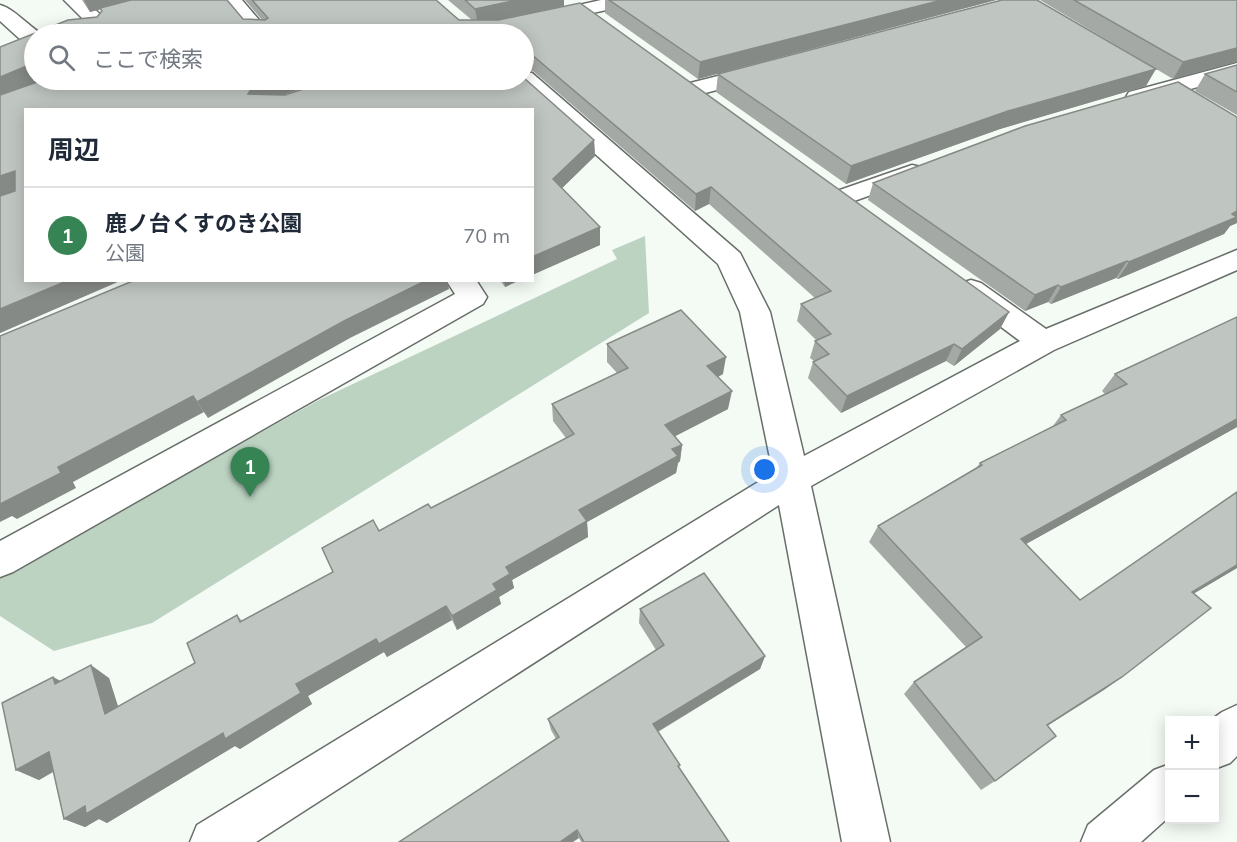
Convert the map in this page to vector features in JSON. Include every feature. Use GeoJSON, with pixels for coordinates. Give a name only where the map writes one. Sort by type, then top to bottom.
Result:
{"type":"FeatureCollection","features":[{"type":"Feature","properties":{"kind":"street"},"geometry":{"type":"LineString","coordinates":[[73,0],[90,24]]}},
{"type":"Feature","properties":{"kind":"street"},"geometry":{"type":"LineString","coordinates":[[232,0],[252,24]]}},
{"type":"Feature","properties":{"kind":"street"},"geometry":{"type":"LineString","coordinates":[[510,24],[578,5],[626,0]]}},
{"type":"Feature","properties":{"kind":"street"},"geometry":{"type":"LineString","coordinates":[[578,5],[611,29]]}},
{"type":"Feature","properties":{"kind":"street"},"geometry":{"type":"LineString","coordinates":[[0,11],[24,33]]}},
{"type":"Feature","properties":{"kind":"street"},"geometry":{"type":"LineString","coordinates":[[100,24],[116,14]]}},
{"type":"Feature","properties":{"kind":"street"},"geometry":{"type":"LineString","coordinates":[[458,21],[462,24]]}},
{"type":"Feature","properties":{"kind":"street"},"geometry":{"type":"LineString","coordinates":[[722,110],[685,83],[784,65]]}},
{"type":"Feature","properties":{"kind":"street"},"geometry":{"type":"LineString","coordinates":[[1112,105],[1160,82],[1237,69]]}},
{"type":"Feature","properties":{"kind":"street"},"geometry":{"type":"LineString","coordinates":[[1160,82],[1198,105]]}},
{"type":"Feature","properties":{"kind":"street"},"geometry":{"type":"LineString","coordinates":[[534,87],[730,260],[755,312],[792,479],[866,842]]}},
{"type":"Feature","properties":{"kind":"street"},"geometry":{"type":"LineString","coordinates":[[844,198],[932,165]]}},
{"type":"Feature","properties":{"kind":"street"},"geometry":{"type":"LineString","coordinates":[[214,842],[792,479],[1042,342],[1237,259]]}},
{"type":"Feature","properties":{"kind":"street"},"geometry":{"type":"LineString","coordinates":[[948,273],[1042,342]]}},
{"type":"Feature","properties":{"kind":"street"},"geometry":{"type":"LineString","coordinates":[[0,560],[473,297],[462,282]]}},
{"type":"Feature","properties":{"kind":"street"},"geometry":{"type":"LineString","coordinates":[[1219,743],[1237,727]]}},
{"type":"Feature","properties":{"kind":"street"},"geometry":{"type":"LineString","coordinates":[[1105,842],[1165,790]]}},
{"type":"Feature","properties":{"kind":"green space"},"geometry":{"type":"Polygon","coordinates":[[[645,236],[649,313],[152,623],[54,651],[0,616],[0,578],[319,400],[617,259],[612,250],[645,236]]]}},
{"type":"Feature","properties":{"kind":"building"},"geometry":{"type":"Polygon","coordinates":[[[131,0],[227,0],[243,19],[265,20],[268,18],[252,0],[436,0],[459,20],[498,20],[580,3],[1009,312],[962,349],[954,344],[847,396],[813,362],[829,354],[815,341],[831,334],[801,304],[831,291],[711,187],[696,194],[534,57],[534,24],[58,24],[68,20],[97,17],[102,11],[100,8],[131,0]]]}},
{"type":"Feature","properties":{"kind":"building"},"geometry":{"type":"Polygon","coordinates":[[[465,0],[517,0],[475,9],[465,0]]]}},
{"type":"Feature","properties":{"kind":"building"},"geometry":{"type":"Polygon","coordinates":[[[609,0],[942,0],[700,62],[609,0]]]}},
{"type":"Feature","properties":{"kind":"building"},"geometry":{"type":"Polygon","coordinates":[[[1002,0],[1037,0],[1156,69],[1008,111],[851,166],[718,74],[1002,0]]]}},
{"type":"Feature","properties":{"kind":"building"},"geometry":{"type":"Polygon","coordinates":[[[1074,0],[1237,0],[1237,48],[1183,62],[1074,0]]]}},
{"type":"Feature","properties":{"kind":"building"},"geometry":{"type":"Polygon","coordinates":[[[24,37],[24,67],[0,77],[0,47],[24,37]]]}},
{"type":"Feature","properties":{"kind":"building"},"geometry":{"type":"Polygon","coordinates":[[[1237,65],[1237,92],[1205,74],[1237,65]]]}},
{"type":"Feature","properties":{"kind":"building"},"geometry":{"type":"Polygon","coordinates":[[[1178,82],[1237,117],[1237,211],[1232,214],[1237,217],[1129,262],[1061,287],[1058,285],[1035,295],[873,183],[1025,126],[1178,82]]]}},
{"type":"Feature","properties":{"kind":"building"},"geometry":{"type":"Polygon","coordinates":[[[24,87],[24,90],[250,90],[248,94],[285,95],[300,90],[534,90],[534,87],[594,140],[553,179],[600,227],[534,256],[534,108],[24,108],[24,282],[64,282],[0,309],[0,196],[15,191],[15,171],[0,176],[0,95],[24,87]]]}},
{"type":"Feature","properties":{"kind":"building"},"geometry":{"type":"Polygon","coordinates":[[[130,282],[423,282],[344,321],[197,402],[193,396],[58,467],[61,473],[0,504],[0,336],[130,282]]]}},
{"type":"Feature","properties":{"kind":"building"},"geometry":{"type":"Polygon","coordinates":[[[681,310],[726,357],[707,366],[732,391],[665,425],[682,445],[672,449],[678,456],[579,510],[587,521],[506,567],[510,574],[493,584],[497,590],[452,616],[446,606],[379,644],[376,639],[296,684],[301,693],[225,739],[223,733],[86,814],[85,806],[64,819],[49,752],[16,770],[2,703],[53,677],[55,684],[91,665],[105,714],[195,663],[187,643],[237,615],[240,622],[333,572],[322,548],[373,520],[379,531],[428,504],[431,508],[574,434],[552,404],[628,368],[607,344],[681,310]]]}},
{"type":"Feature","properties":{"kind":"building"},"geometry":{"type":"Polygon","coordinates":[[[1237,317],[1237,419],[1021,539],[1080,600],[1237,492],[1237,565],[1192,592],[1211,608],[1122,677],[1047,725],[1056,736],[995,781],[914,682],[982,637],[878,526],[982,465],[980,463],[1066,420],[1061,415],[1127,384],[1115,374],[1237,317]]]}},
{"type":"Feature","properties":{"kind":"building"},"geometry":{"type":"Polygon","coordinates":[[[704,573],[765,656],[653,724],[729,842],[584,842],[577,830],[560,842],[399,842],[559,737],[548,719],[664,645],[640,609],[704,573]]]}},
{"type":"Feature","properties":{"kind":"place","name":"鹿ノ台くすのき公園"},"geometry":{"type":"Point","coordinates":[250,497]}}]}
